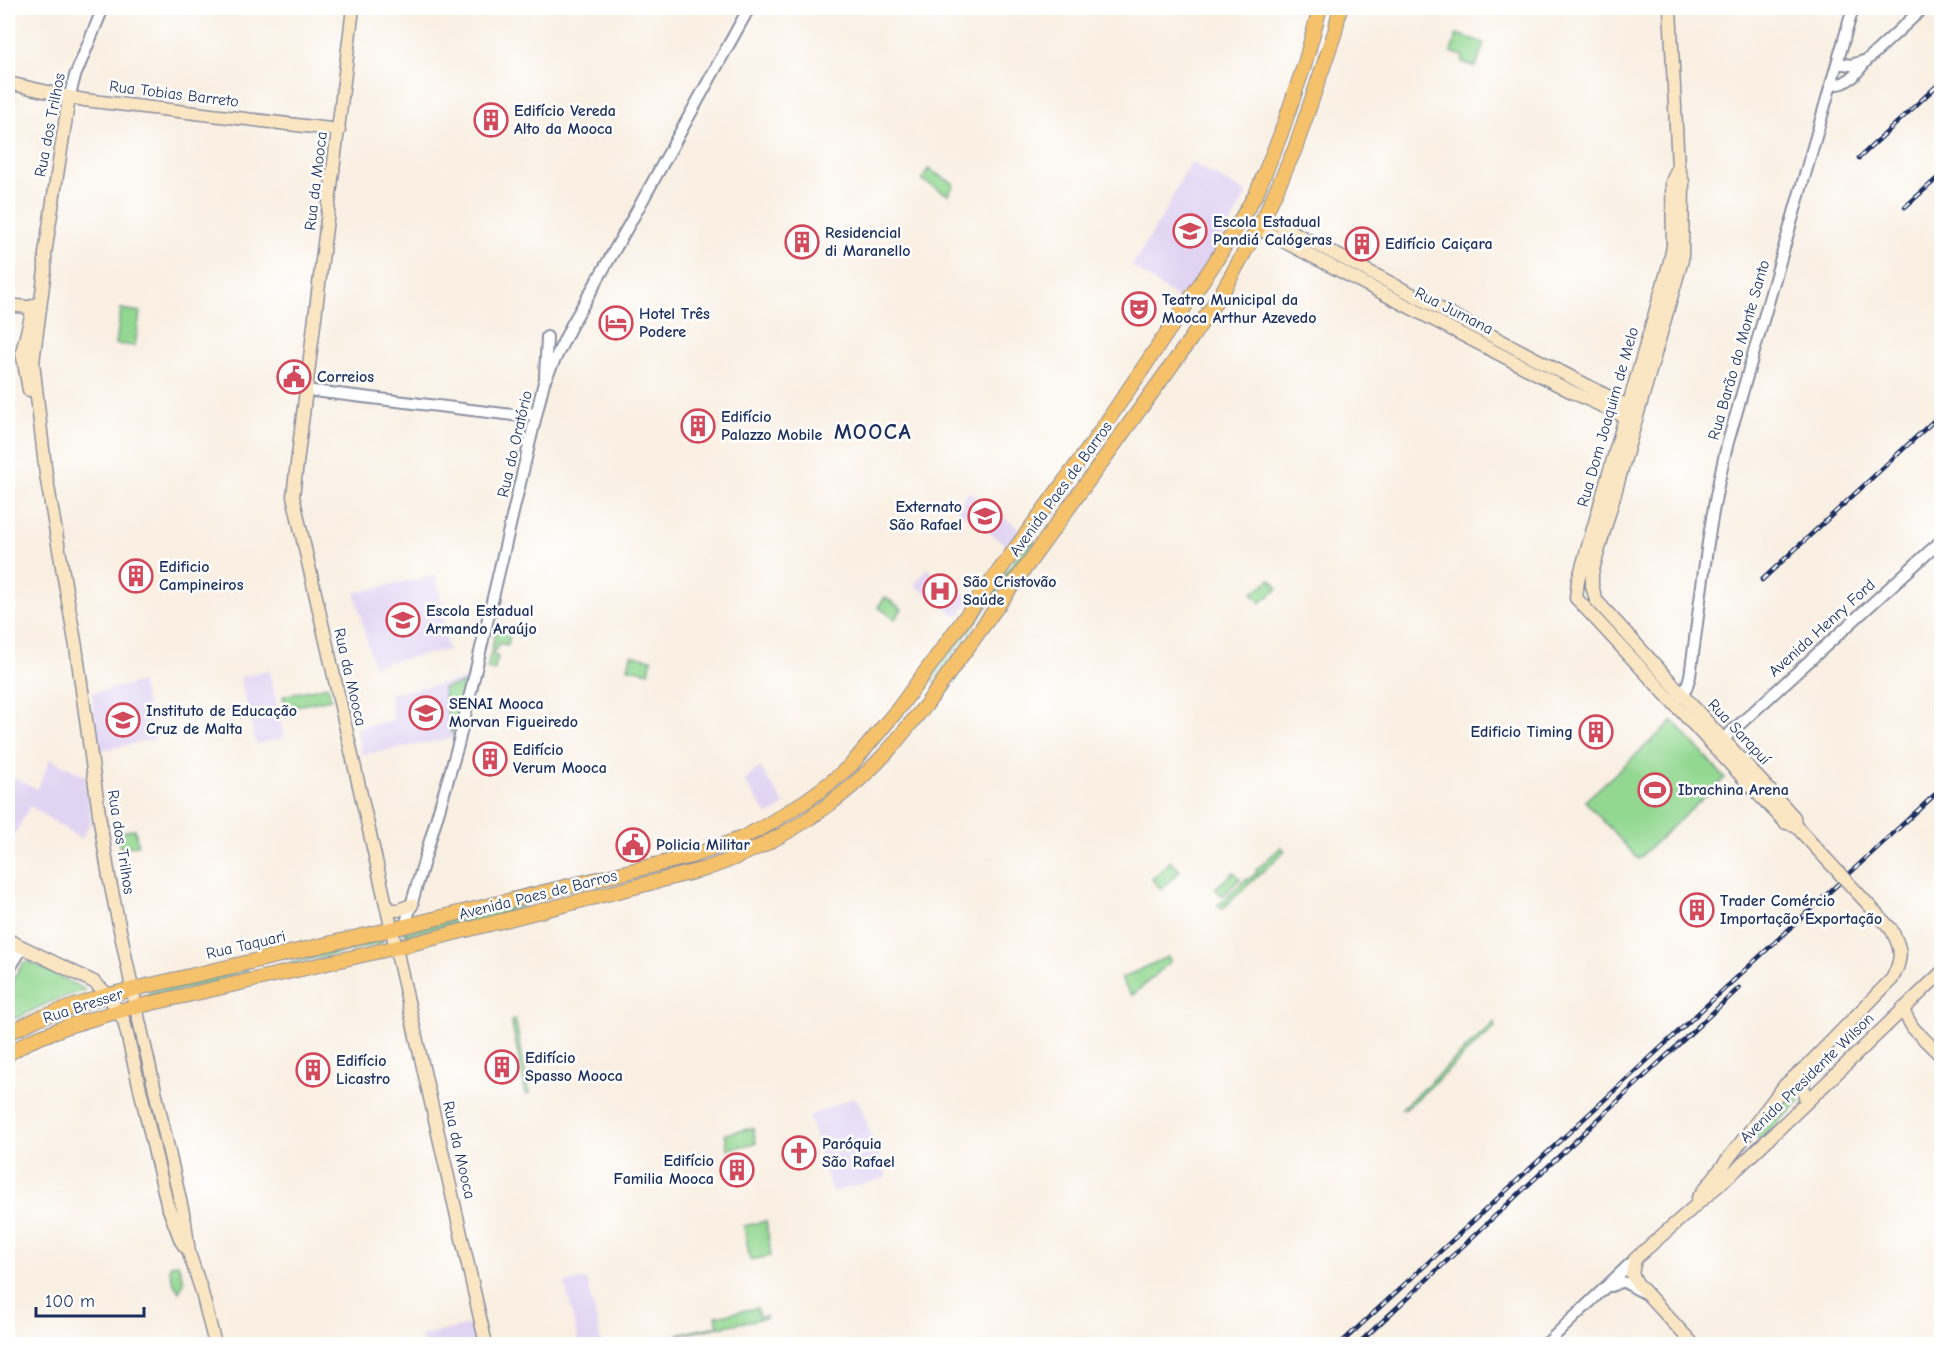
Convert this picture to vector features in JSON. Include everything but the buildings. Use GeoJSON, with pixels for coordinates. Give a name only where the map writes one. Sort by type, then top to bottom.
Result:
{"type":"FeatureCollection","features":[{"type":"Feature","properties":{"kind":"main road","name":"Rua da Mooca"},"geometry":{"type":"LineString","coordinates":[[353,8],[293,496],[388,910],[399,927],[397,947],[486,1344]]}},
{"type":"Feature","properties":{"kind":"main road","name":"Avenida Paes de Barros"},"geometry":{"type":"LineString","coordinates":[[399,927],[692,856],[742,838],[767,825],[807,800],[852,764],[899,708],[1091,445],[1205,278],[1240,222],[1256,194],[1280,136],[1305,63],[1320,8]]}},
{"type":"Feature","properties":{"kind":"main road","name":"Avenida Paes de Barros"},"geometry":{"type":"LineString","coordinates":[[397,947],[705,869],[752,850],[791,829],[839,797],[876,762],[926,705],[1190,340],[1224,289],[1261,222],[1295,149],[1341,8]]}},
{"type":"Feature","properties":{"kind":"main road"},"geometry":{"type":"LineString","coordinates":[[1670,8],[1678,167]]}},
{"type":"Feature","properties":{"kind":"main road","name":"Rua Tobias Barreto"},"geometry":{"type":"LineString","coordinates":[[8,83],[69,98],[339,130]]}},
{"type":"Feature","properties":{"kind":"main road","name":"Rua dos Trilhos"},"geometry":{"type":"LineString","coordinates":[[69,98],[45,254],[33,362],[40,432],[76,647],[100,826],[114,902],[185,1222],[189,1253],[203,1295],[215,1344]]}},
{"type":"Feature","properties":{"kind":"main road","name":"Rua Dom Joaquim de Melo"},"geometry":{"type":"LineString","coordinates":[[1592,586],[1592,573],[1670,261],[1673,246],[1672,182],[1678,167]]}},
{"type":"Feature","properties":{"kind":"main road","name":"Rua Dom Joaquim de Melo"},"geometry":{"type":"LineString","coordinates":[[1576,598],[1578,581],[1682,260],[1683,182],[1678,167]]}},
{"type":"Feature","properties":{"kind":"main road"},"geometry":{"type":"LineString","coordinates":[[1256,194],[1256,200],[1250,212],[1251,217],[1261,222]]}},
{"type":"Feature","properties":{"kind":"main road","name":"Rua Jumana"},"geometry":{"type":"LineString","coordinates":[[1261,222],[1632,414]]}},
{"type":"Feature","properties":{"kind":"main road","name":"Rua dos Trilhos"},"geometry":{"type":"LineString","coordinates":[[40,432],[22,352],[45,254]]}},
{"type":"Feature","properties":{"kind":"main road"},"geometry":{"type":"LineString","coordinates":[[17,306],[33,312],[38,329]]}},
{"type":"Feature","properties":{"kind":"main road","name":"Rua Sarapuí"},"geometry":{"type":"LineString","coordinates":[[1592,586],[1596,600],[1676,698]]}},
{"type":"Feature","properties":{"kind":"main road"},"geometry":{"type":"LineString","coordinates":[[1576,598],[1585,597],[1596,600]]}},
{"type":"Feature","properties":{"kind":"main road","name":"Rua Sarapuí"},"geometry":{"type":"LineString","coordinates":[[1576,598],[1794,817],[1795,825],[1891,929]]}},
{"type":"Feature","properties":{"kind":"main road"},"geometry":{"type":"LineString","coordinates":[[602,896],[606,882],[618,874]]}},
{"type":"Feature","properties":{"kind":"main road"},"geometry":{"type":"LineString","coordinates":[[388,910],[398,910],[412,905]]}},
{"type":"Feature","properties":{"kind":"main road","name":"Rua Taquari"},"geometry":{"type":"LineString","coordinates":[[8,1033],[39,1018],[108,995],[399,927]]}},
{"type":"Feature","properties":{"kind":"main road","name":"Avenida Presidente Wilson"},"geometry":{"type":"LineString","coordinates":[[1694,1206],[1785,1085],[1809,1064],[1892,979],[1901,955],[1891,929]]}},
{"type":"Feature","properties":{"kind":"main road"},"geometry":{"type":"LineString","coordinates":[[8,940],[94,982],[108,995]]}},
{"type":"Feature","properties":{"kind":"main road"},"geometry":{"type":"LineString","coordinates":[[280,974],[286,959],[320,950],[327,944]]}},
{"type":"Feature","properties":{"kind":"main road"},"geometry":{"type":"LineString","coordinates":[[136,1007],[397,947]]}},
{"type":"Feature","properties":{"kind":"main road"},"geometry":{"type":"LineString","coordinates":[[251,980],[264,970],[270,957]]}},
{"type":"Feature","properties":{"kind":"main road","name":"Avenida Presidente Wilson"},"geometry":{"type":"LineString","coordinates":[[1635,1259],[1707,1197],[1941,972]]}},
{"type":"Feature","properties":{"kind":"main road","name":"Rua dos Trilhos"},"geometry":{"type":"LineString","coordinates":[[108,995],[125,1025],[167,1204],[181,1241],[189,1253]]}},
{"type":"Feature","properties":{"kind":"main road","name":"Rua Bresser"},"geometry":{"type":"LineString","coordinates":[[8,1054],[28,1042],[68,1026],[136,1007]]}},
{"type":"Feature","properties":{"kind":"main road"},"geometry":{"type":"LineString","coordinates":[[1898,1013],[1941,1057]]}},
{"type":"Feature","properties":{"kind":"main road"},"geometry":{"type":"LineString","coordinates":[[1807,1102],[1803,1090],[1804,1076],[1809,1064]]}},
{"type":"Feature","properties":{"kind":"main road"},"geometry":{"type":"LineString","coordinates":[[1785,1085],[1798,1086],[1803,1090]]}},
{"type":"Feature","properties":{"kind":"main road"},"geometry":{"type":"LineString","coordinates":[[1635,1259],[1632,1274],[1646,1293],[1693,1344]]}},
{"type":"Feature","properties":{"kind":"street","name":"Rua dos Trilhos"},"geometry":{"type":"LineString","coordinates":[[69,98],[75,76],[103,8]]}},
{"type":"Feature","properties":{"kind":"street","name":"Rua do Oratório"},"geometry":{"type":"LineString","coordinates":[[399,927],[412,905],[458,745],[544,382],[571,326],[749,8]]}},
{"type":"Feature","properties":{"kind":"street","name":"Rua Barão do Monte Santo"},"geometry":{"type":"LineString","coordinates":[[1676,698],[1686,689],[1690,676],[1708,538],[1722,463],[1852,8]]}},
{"type":"Feature","properties":{"kind":"street"},"geometry":{"type":"LineString","coordinates":[[1832,82],[1838,84],[1853,77],[1923,8]]}},
{"type":"Feature","properties":{"kind":"street"},"geometry":{"type":"LineString","coordinates":[[1837,63],[1851,65],[1868,60]]}},
{"type":"Feature","properties":{"kind":"street"},"geometry":{"type":"LineString","coordinates":[[544,382],[547,337]]}},
{"type":"Feature","properties":{"kind":"street"},"geometry":{"type":"LineString","coordinates":[[305,390],[521,416],[537,411]]}},
{"type":"Feature","properties":{"kind":"street"},"geometry":{"type":"LineString","coordinates":[[521,416],[533,430]]}},
{"type":"Feature","properties":{"kind":"street","name":"Avenida Henry Ford"},"geometry":{"type":"LineString","coordinates":[[1718,743],[1941,540]]}},
{"type":"Feature","properties":{"kind":"street"},"geometry":{"type":"LineString","coordinates":[[8,970],[22,947]]}},
{"type":"Feature","properties":{"kind":"street","name":"Avenida Presidente Wilson"},"geometry":{"type":"LineString","coordinates":[[1546,1344],[1635,1259]]}},
{"type":"Feature","properties":{"kind":"street"},"geometry":{"type":"LineString","coordinates":[[1608,1286],[1615,1286],[1621,1282],[1646,1293]]}},
{"type":"Feature","properties":{"kind":"shaded area","name":"Escola Estadual Pandiá Calógeras"},"geometry":{"type":"Polygon","coordinates":[[[1190,162],[1247,193],[1231,224],[1182,302],[1132,266],[1166,210],[1190,162]]]}},
{"type":"Feature","properties":{"kind":"shaded area","name":"Externato São Rafael"},"geometry":{"type":"Polygon","coordinates":[[[969,491],[1021,530],[1009,547],[956,509],[969,491]]]}},
{"type":"Feature","properties":{"kind":"shaded area","name":"São Cristovão Saúde"},"geometry":{"type":"Polygon","coordinates":[[[927,568],[971,599],[958,617],[914,585],[927,568]]]}},
{"type":"Feature","properties":{"kind":"shaded area","name":"Escola Estadual Armando Araújo"},"geometry":{"type":"Polygon","coordinates":[[[435,575],[443,606],[448,650],[373,665],[355,593],[435,575]]]}},
{"type":"Feature","properties":{"kind":"shaded area"},"geometry":{"type":"Polygon","coordinates":[[[269,670],[284,738],[256,744],[240,677],[269,670]]]}},
{"type":"Feature","properties":{"kind":"shaded area","name":"SENAI Mooca Morvan Figueiredo"},"geometry":{"type":"Polygon","coordinates":[[[467,679],[453,738],[362,755],[356,728],[394,720],[389,694],[467,679]]]}},
{"type":"Feature","properties":{"kind":"shaded area","name":"Instituto de Educação Cruz de Malta"},"geometry":{"type":"Polygon","coordinates":[[[141,682],[155,739],[99,751],[92,693],[141,682]]]}},
{"type":"Feature","properties":{"kind":"shaded area"},"geometry":{"type":"Polygon","coordinates":[[[50,759],[85,776],[91,822],[81,839],[30,806],[8,846],[8,775],[38,789],[50,759]]]}},
{"type":"Feature","properties":{"kind":"shaded area"},"geometry":{"type":"Polygon","coordinates":[[[760,767],[785,805],[768,816],[744,781],[760,767]]]}},
{"type":"Feature","properties":{"kind":"shaded area"},"geometry":{"type":"Polygon","coordinates":[[[854,1097],[858,1100],[886,1173],[885,1178],[832,1192],[809,1116],[854,1097]]]}},
{"type":"Feature","properties":{"kind":"shaded area"},"geometry":{"type":"Polygon","coordinates":[[[587,1279],[601,1344],[579,1344],[565,1283],[587,1279]]]}},
{"type":"Feature","properties":{"kind":"shaded area"},"geometry":{"type":"Polygon","coordinates":[[[473,1324],[478,1344],[423,1344],[421,1336],[473,1324]]]}},
{"type":"Feature","properties":{"kind":"green space"},"geometry":{"type":"Polygon","coordinates":[[[1457,34],[1484,43],[1476,67],[1462,62],[1463,56],[1451,52],[1457,34]]]}},
{"type":"Feature","properties":{"kind":"green space"},"geometry":{"type":"Polygon","coordinates":[[[928,169],[954,184],[948,195],[922,180],[928,169]]]}},
{"type":"Feature","properties":{"kind":"green space"},"geometry":{"type":"Polygon","coordinates":[[[121,309],[140,312],[135,346],[116,344],[121,309]]]}},
{"type":"Feature","properties":{"kind":"green space"},"geometry":{"type":"Polygon","coordinates":[[[1034,540],[933,681],[929,678],[1020,553],[1034,540]]]}},
{"type":"Feature","properties":{"kind":"green space"},"geometry":{"type":"Polygon","coordinates":[[[1271,579],[1278,589],[1260,603],[1252,593],[1271,579]]]}},
{"type":"Feature","properties":{"kind":"green space"},"geometry":{"type":"Polygon","coordinates":[[[885,597],[902,609],[895,619],[878,607],[885,597]]]}},
{"type":"Feature","properties":{"kind":"green space"},"geometry":{"type":"Polygon","coordinates":[[[496,630],[510,633],[508,645],[499,643],[497,649],[494,649],[493,654],[498,657],[494,671],[487,669],[496,630]]]}},
{"type":"Feature","properties":{"kind":"green space"},"geometry":{"type":"Polygon","coordinates":[[[631,655],[652,659],[649,672],[628,668],[631,655]]]}},
{"type":"Feature","properties":{"kind":"green space"},"geometry":{"type":"Polygon","coordinates":[[[466,683],[454,733],[451,733],[443,688],[466,683]]]}},
{"type":"Feature","properties":{"kind":"green space"},"geometry":{"type":"Polygon","coordinates":[[[328,686],[331,699],[286,708],[283,696],[328,686]]]}},
{"type":"Feature","properties":{"kind":"green space","name":"Ibrachina Arena"},"geometry":{"type":"Polygon","coordinates":[[[1673,721],[1725,778],[1638,859],[1585,801],[1673,721]]]}},
{"type":"Feature","properties":{"kind":"green space"},"geometry":{"type":"Polygon","coordinates":[[[135,829],[138,845],[120,848],[117,833],[135,829]]]}},
{"type":"Feature","properties":{"kind":"green space"},"geometry":{"type":"Polygon","coordinates":[[[1281,847],[1285,851],[1222,909],[1218,905],[1257,872],[1256,870],[1281,847]]]}},
{"type":"Feature","properties":{"kind":"green space"},"geometry":{"type":"Polygon","coordinates":[[[1171,861],[1180,871],[1161,889],[1152,879],[1171,861]]]}},
{"type":"Feature","properties":{"kind":"green space"},"geometry":{"type":"Polygon","coordinates":[[[1234,872],[1240,879],[1222,896],[1215,888],[1234,872]]]}},
{"type":"Feature","properties":{"kind":"green space"},"geometry":{"type":"Polygon","coordinates":[[[525,901],[526,906],[508,911],[505,915],[469,924],[464,921],[408,935],[403,932],[525,901]]]}},
{"type":"Feature","properties":{"kind":"green space"},"geometry":{"type":"Polygon","coordinates":[[[382,938],[383,943],[292,964],[291,961],[311,957],[315,954],[382,938]]]}},
{"type":"Feature","properties":{"kind":"green space"},"geometry":{"type":"Polygon","coordinates":[[[1167,957],[1170,962],[1131,995],[1122,978],[1167,957]]]}},
{"type":"Feature","properties":{"kind":"green space"},"geometry":{"type":"Polygon","coordinates":[[[28,961],[85,990],[48,1003],[8,1022],[8,987],[23,963],[28,961]]]}},
{"type":"Feature","properties":{"kind":"green space"},"geometry":{"type":"Polygon","coordinates":[[[248,969],[249,971],[221,980],[150,997],[149,992],[248,969]]]}},
{"type":"Feature","properties":{"kind":"green space"},"geometry":{"type":"Polygon","coordinates":[[[515,1019],[530,1093],[526,1094],[511,1020],[515,1019]]]}},
{"type":"Feature","properties":{"kind":"green space"},"geometry":{"type":"Polygon","coordinates":[[[1495,1022],[1495,1027],[1406,1109],[1401,1109],[1495,1022]]]}},
{"type":"Feature","properties":{"kind":"green space"},"geometry":{"type":"Polygon","coordinates":[[[1786,1092],[1801,1093],[1804,1098],[1757,1140],[1755,1136],[1786,1092]]]}},
{"type":"Feature","properties":{"kind":"green space"},"geometry":{"type":"Polygon","coordinates":[[[753,1128],[756,1143],[728,1149],[725,1134],[753,1128]]]}},
{"type":"Feature","properties":{"kind":"green space"},"geometry":{"type":"Polygon","coordinates":[[[766,1221],[771,1256],[750,1260],[744,1226],[766,1221]]]}},
{"type":"Feature","properties":{"kind":"green space"},"geometry":{"type":"Polygon","coordinates":[[[178,1263],[184,1282],[179,1292],[169,1268],[178,1263]]]}},
{"type":"Feature","properties":{"kind":"green space"},"geometry":{"type":"Polygon","coordinates":[[[757,1308],[759,1317],[766,1316],[766,1318],[678,1334],[718,1326],[716,1316],[757,1308]]]}},
{"type":"Feature","properties":{"kind":"railway"},"geometry":{"type":"LineString","coordinates":[[1859,158],[1942,81]]}},
{"type":"Feature","properties":{"kind":"railway"},"geometry":{"type":"LineString","coordinates":[[1905,207],[1942,174]]}},
{"type":"Feature","properties":{"kind":"railway"},"geometry":{"type":"LineString","coordinates":[[1762,580],[1942,413]]}},
{"type":"Feature","properties":{"kind":"railway"},"geometry":{"type":"LineString","coordinates":[[1340,1344],[1942,788]]}},
{"type":"Feature","properties":{"kind":"railway"},"geometry":{"type":"LineString","coordinates":[[1358,1344],[1739,988]]}},
{"type":"Feature","properties":{"kind":"place","name":"Edifício Vereda Alto da Mooca"},"geometry":{"type":"Point","coordinates":[491,120]}},
{"type":"Feature","properties":{"kind":"place","name":"Escola Estadual Pandiá Calógeras"},"geometry":{"type":"Point","coordinates":[1190,231]}},
{"type":"Feature","properties":{"kind":"place","name":"Residencial di Maranello"},"geometry":{"type":"Point","coordinates":[802,242]}},
{"type":"Feature","properties":{"kind":"place","name":"Edifício Caiçara"},"geometry":{"type":"Point","coordinates":[1362,244]}},
{"type":"Feature","properties":{"kind":"place","name":"Teatro Municipal da Mooca Arthur Azevedo"},"geometry":{"type":"Point","coordinates":[1139,309]}},
{"type":"Feature","properties":{"kind":"place","name":"Hotel Três Podere"},"geometry":{"type":"Point","coordinates":[616,323]}},
{"type":"Feature","properties":{"kind":"place","name":"Correios"},"geometry":{"type":"Point","coordinates":[294,377]}},
{"type":"Feature","properties":{"kind":"place","name":"Edifício Palazzo Mobile"},"geometry":{"type":"Point","coordinates":[698,426]}},
{"type":"Feature","properties":{"kind":"place","name":"Externato São Rafael"},"geometry":{"type":"Point","coordinates":[985,516]}},
{"type":"Feature","properties":{"kind":"place","name":"Edificio Campineiros"},"geometry":{"type":"Point","coordinates":[136,576]}},
{"type":"Feature","properties":{"kind":"place","name":"São Cristovão Saúde"},"geometry":{"type":"Point","coordinates":[940,591]}},
{"type":"Feature","properties":{"kind":"place","name":"Escola Estadual Armando Araújo"},"geometry":{"type":"Point","coordinates":[403,620]}},
{"type":"Feature","properties":{"kind":"place","name":"SENAI Mooca Morvan Figueiredo"},"geometry":{"type":"Point","coordinates":[426,713]}},
{"type":"Feature","properties":{"kind":"place","name":"Instituto de Educação Cruz de Malta"},"geometry":{"type":"Point","coordinates":[123,720]}},
{"type":"Feature","properties":{"kind":"place","name":"Edificio Timing"},"geometry":{"type":"Point","coordinates":[1596,732]}},
{"type":"Feature","properties":{"kind":"place","name":"Edifício Verum Mooca"},"geometry":{"type":"Point","coordinates":[490,759]}},
{"type":"Feature","properties":{"kind":"place","name":"Ibrachina Arena"},"geometry":{"type":"Point","coordinates":[1655,790]}},
{"type":"Feature","properties":{"kind":"place","name":"Policia Militar"},"geometry":{"type":"Point","coordinates":[633,845]}},
{"type":"Feature","properties":{"kind":"place","name":"Trader Comércio Importação Exportação"},"geometry":{"type":"Point","coordinates":[1697,910]}},
{"type":"Feature","properties":{"kind":"place","name":"Edifício Spasso Mooca"},"geometry":{"type":"Point","coordinates":[502,1067]}},
{"type":"Feature","properties":{"kind":"place","name":"Edifício Licastro"},"geometry":{"type":"Point","coordinates":[313,1070]}},
{"type":"Feature","properties":{"kind":"place","name":"Paróquia São Rafael"},"geometry":{"type":"Point","coordinates":[799,1153]}},
{"type":"Feature","properties":{"kind":"place","name":"Edifício Familia Mooca"},"geometry":{"type":"Point","coordinates":[737,1170]}},
{"type":"Feature","properties":{"kind":"district","name":"MOOCA"},"geometry":{"type":"Point","coordinates":[873,432]}}]}
